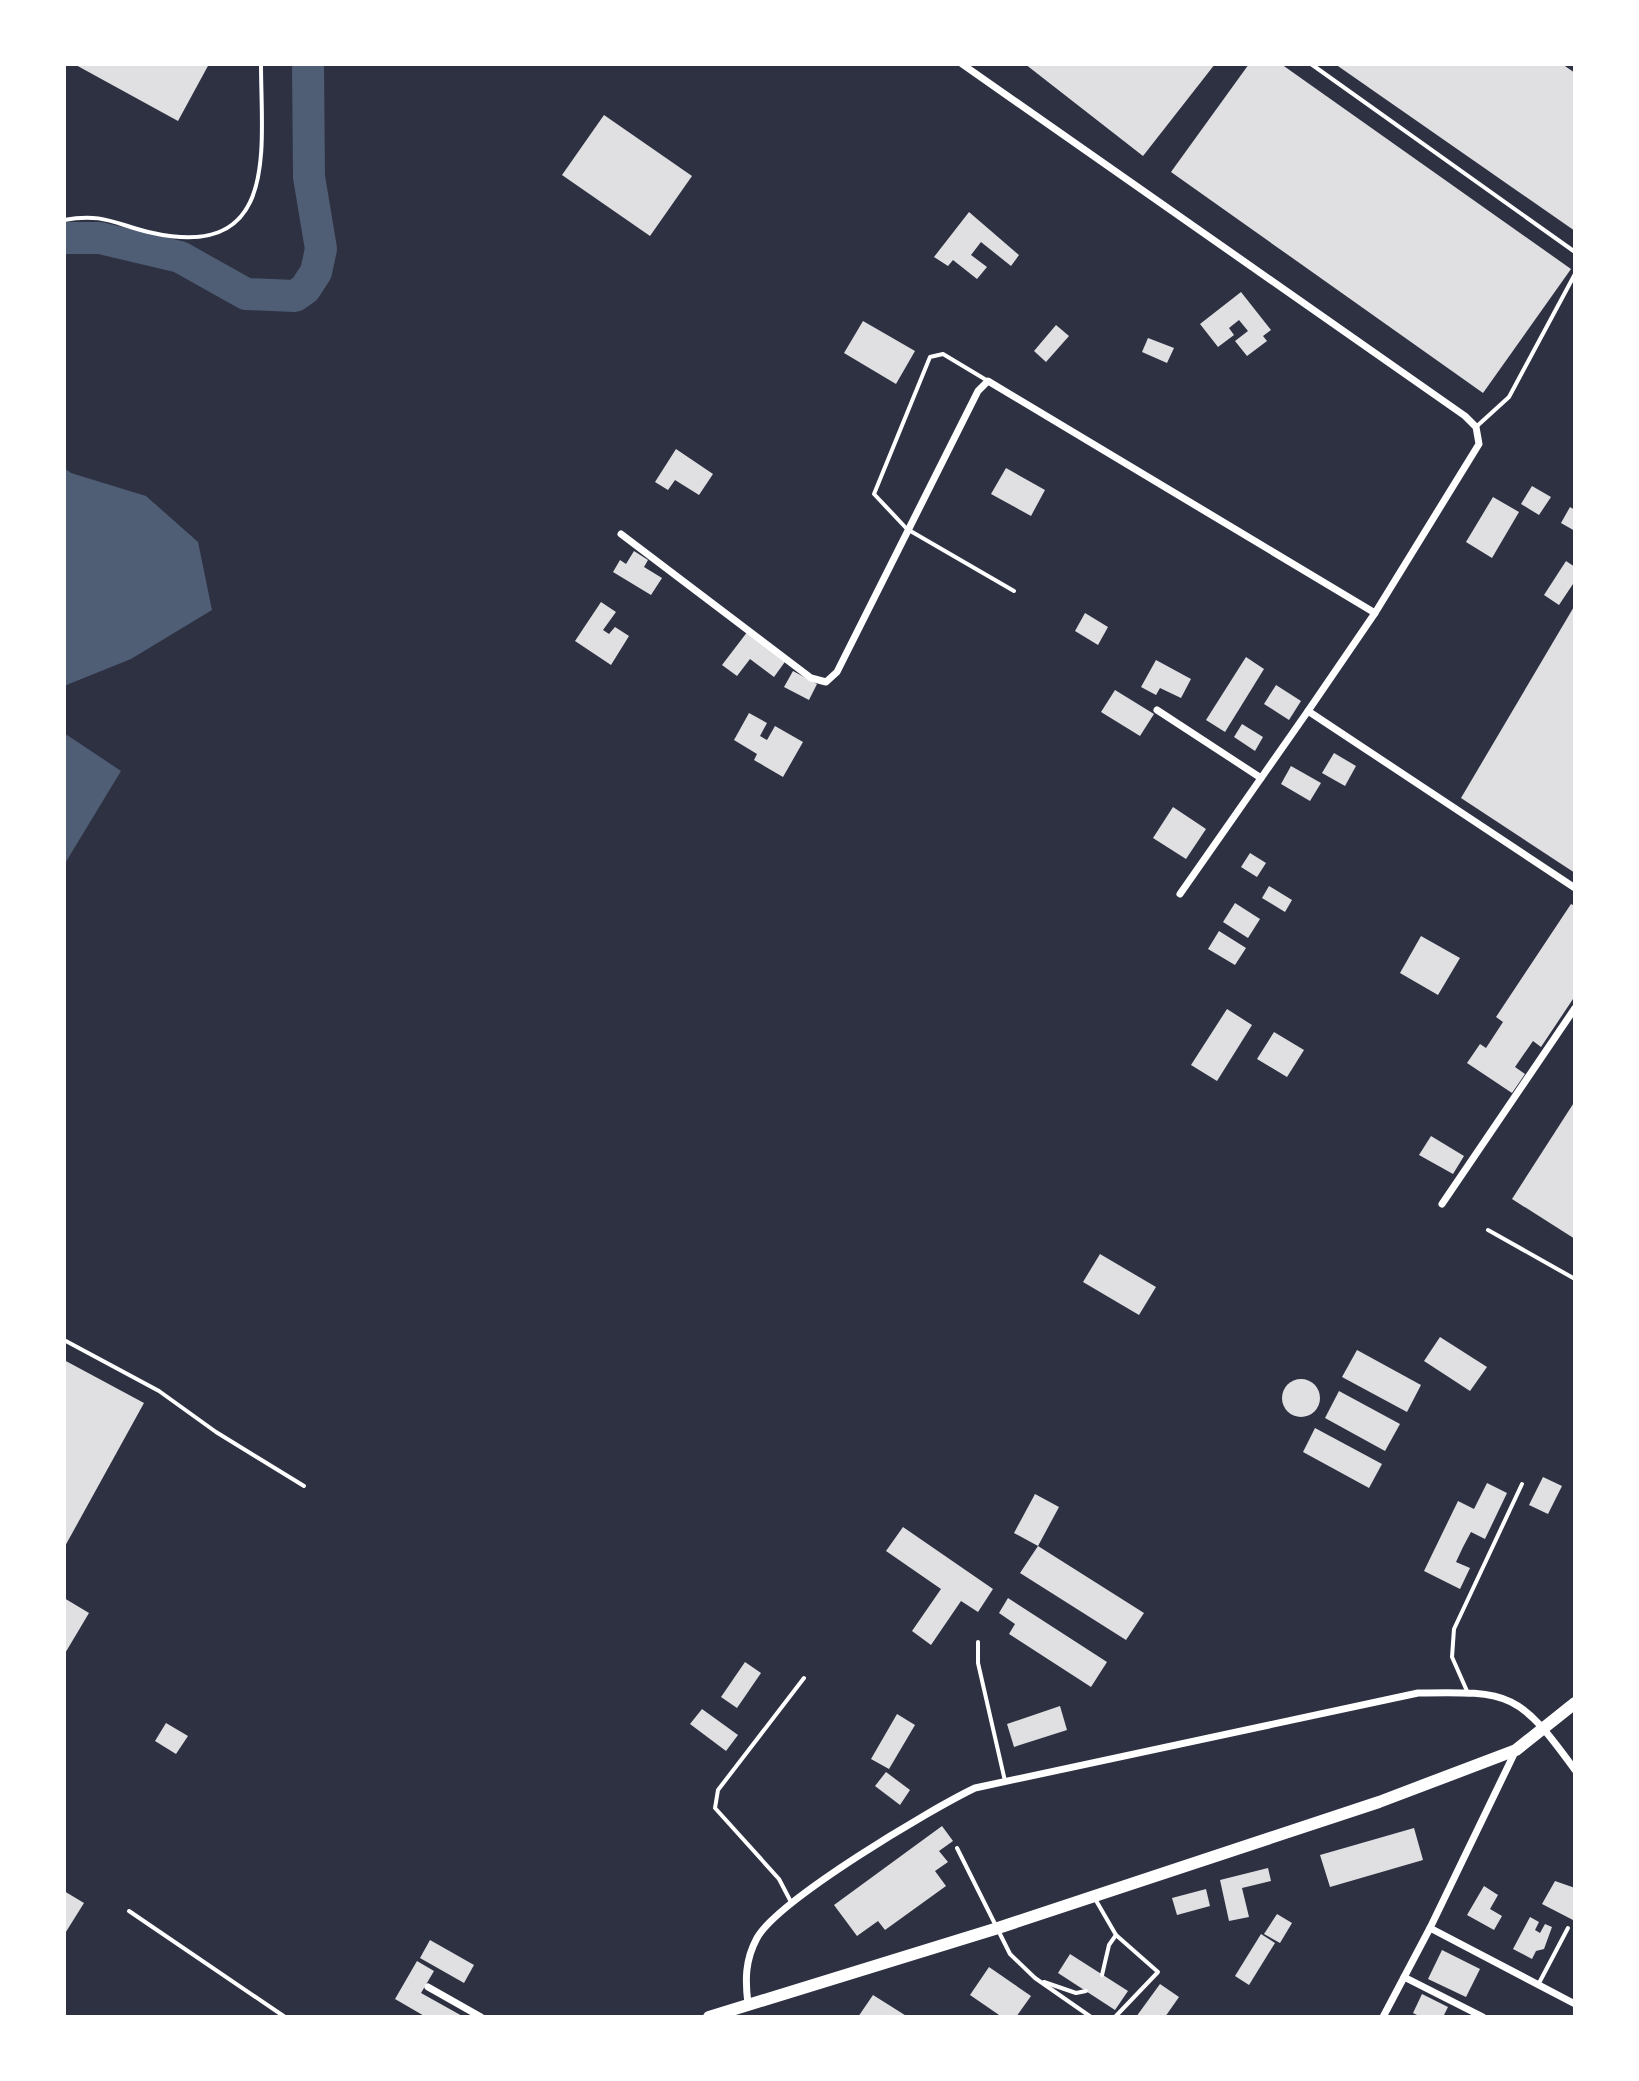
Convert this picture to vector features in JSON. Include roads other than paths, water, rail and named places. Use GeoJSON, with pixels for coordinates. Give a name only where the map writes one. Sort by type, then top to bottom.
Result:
{"type":"FeatureCollection","features":[{"type":"Feature","properties":{"kind":"main road"},"geometry":{"type":"LineString","coordinates":[[709,2017],[998,1928],[1379,1802],[1516,1750],[1546,1730],[1575,1703]]}},
{"type":"Feature","properties":{"kind":"street"},"geometry":{"type":"LineString","coordinates":[[962,64],[1465,416],[1476,427],[1479,444],[1375,613],[1180,894]]}},
{"type":"Feature","properties":{"kind":"street"},"geometry":{"type":"LineString","coordinates":[[621,534],[811,678],[826,682],[837,672],[978,391],[988,381],[1375,613]]}},
{"type":"Feature","properties":{"kind":"street"},"geometry":{"type":"LineString","coordinates":[[1157,710],[1261,778]]}},
{"type":"Feature","properties":{"kind":"street"},"geometry":{"type":"LineString","coordinates":[[1308,711],[1575,888]]}},
{"type":"Feature","properties":{"kind":"street"},"geometry":{"type":"LineString","coordinates":[[1442,1204],[1575,1008]]}},
{"type":"Feature","properties":{"kind":"street"},"geometry":{"type":"LineString","coordinates":[[748,2004],[745,1980],[748,1959],[759,1935],[792,1904],[929,1810],[975,1788],[1418,1693],[1468,1692],[1508,1698],[1546,1730],[1575,1770]]}},
{"type":"Feature","properties":{"kind":"street"},"geometry":{"type":"LineString","coordinates":[[1383,2017],[1516,1750]]}},
{"type":"Feature","properties":{"kind":"street"},"geometry":{"type":"LineString","coordinates":[[1430,1928],[1575,2004]]}},
{"type":"Feature","properties":{"kind":"street"},"geometry":{"type":"LineString","coordinates":[[1404,1977],[1483,2017]]}},
{"type":"Feature","properties":{"kind":"street"},"geometry":{"type":"LineString","coordinates":[[428,1987],[481,2017]]}},
{"type":"Feature","properties":{"kind":"lane"},"geometry":{"type":"LineString","coordinates":[[64,220],[103,218],[152,233],[199,237],[221,231],[240,220],[248,212],[261,166],[261,64]]}},
{"type":"Feature","properties":{"kind":"lane"},"geometry":{"type":"LineString","coordinates":[[1311,64],[1575,252]]}},
{"type":"Feature","properties":{"kind":"lane"},"geometry":{"type":"LineString","coordinates":[[1476,427],[1509,397],[1575,274]]}},
{"type":"Feature","properties":{"kind":"lane"},"geometry":{"type":"LineString","coordinates":[[988,381],[943,354],[930,357],[873,489],[879,502],[907,529],[1014,591]]}},
{"type":"Feature","properties":{"kind":"lane"},"geometry":{"type":"LineString","coordinates":[[1488,1230],[1575,1279]]}},
{"type":"Feature","properties":{"kind":"lane"},"geometry":{"type":"LineString","coordinates":[[64,1340],[159,1391],[216,1432],[304,1486]]}},
{"type":"Feature","properties":{"kind":"lane"},"geometry":{"type":"LineString","coordinates":[[1468,1692],[1452,1657],[1454,1629],[1522,1484]]}},
{"type":"Feature","properties":{"kind":"lane"},"geometry":{"type":"LineString","coordinates":[[978,1642],[978,1663],[1006,1783]]}},
{"type":"Feature","properties":{"kind":"lane"},"geometry":{"type":"LineString","coordinates":[[792,1904],[779,1879],[715,1808],[718,1790],[804,1678]]}},
{"type":"Feature","properties":{"kind":"lane"},"geometry":{"type":"LineString","coordinates":[[957,1848],[1010,1954],[1035,1978],[1091,2017]]}},
{"type":"Feature","properties":{"kind":"lane"},"geometry":{"type":"LineString","coordinates":[[1093,1897],[1116,1935],[1158,1972],[1115,2017]]}},
{"type":"Feature","properties":{"kind":"lane"},"geometry":{"type":"LineString","coordinates":[[129,1911],[285,2017]]}},
{"type":"Feature","properties":{"kind":"lane"},"geometry":{"type":"LineString","coordinates":[[1538,1985],[1568,1928]]}},
{"type":"Feature","properties":{"kind":"lane"},"geometry":{"type":"LineString","coordinates":[[1102,1975],[1109,1945],[1116,1935]]}},
{"type":"Feature","properties":{"kind":"lane"},"geometry":{"type":"LineString","coordinates":[[1035,1978],[1065,1990],[1086,1991]]}},
{"type":"Feature","properties":{"kind":"water"},"geometry":{"type":"Polygon","coordinates":[[[64,468],[71,473],[146,496],[198,542],[212,610],[131,659],[64,686],[64,468]]]}},
{"type":"Feature","properties":{"kind":"water"},"geometry":{"type":"Polygon","coordinates":[[[64,733],[121,771],[64,865],[64,733]]]}},
{"type":"Feature","properties":{"kind":"waterway"},"geometry":{"type":"LineString","coordinates":[[64,238],[100,238],[180,257],[246,294],[295,296],[305,289],[316,272],[321,249],[309,177],[308,64]]}}]}
